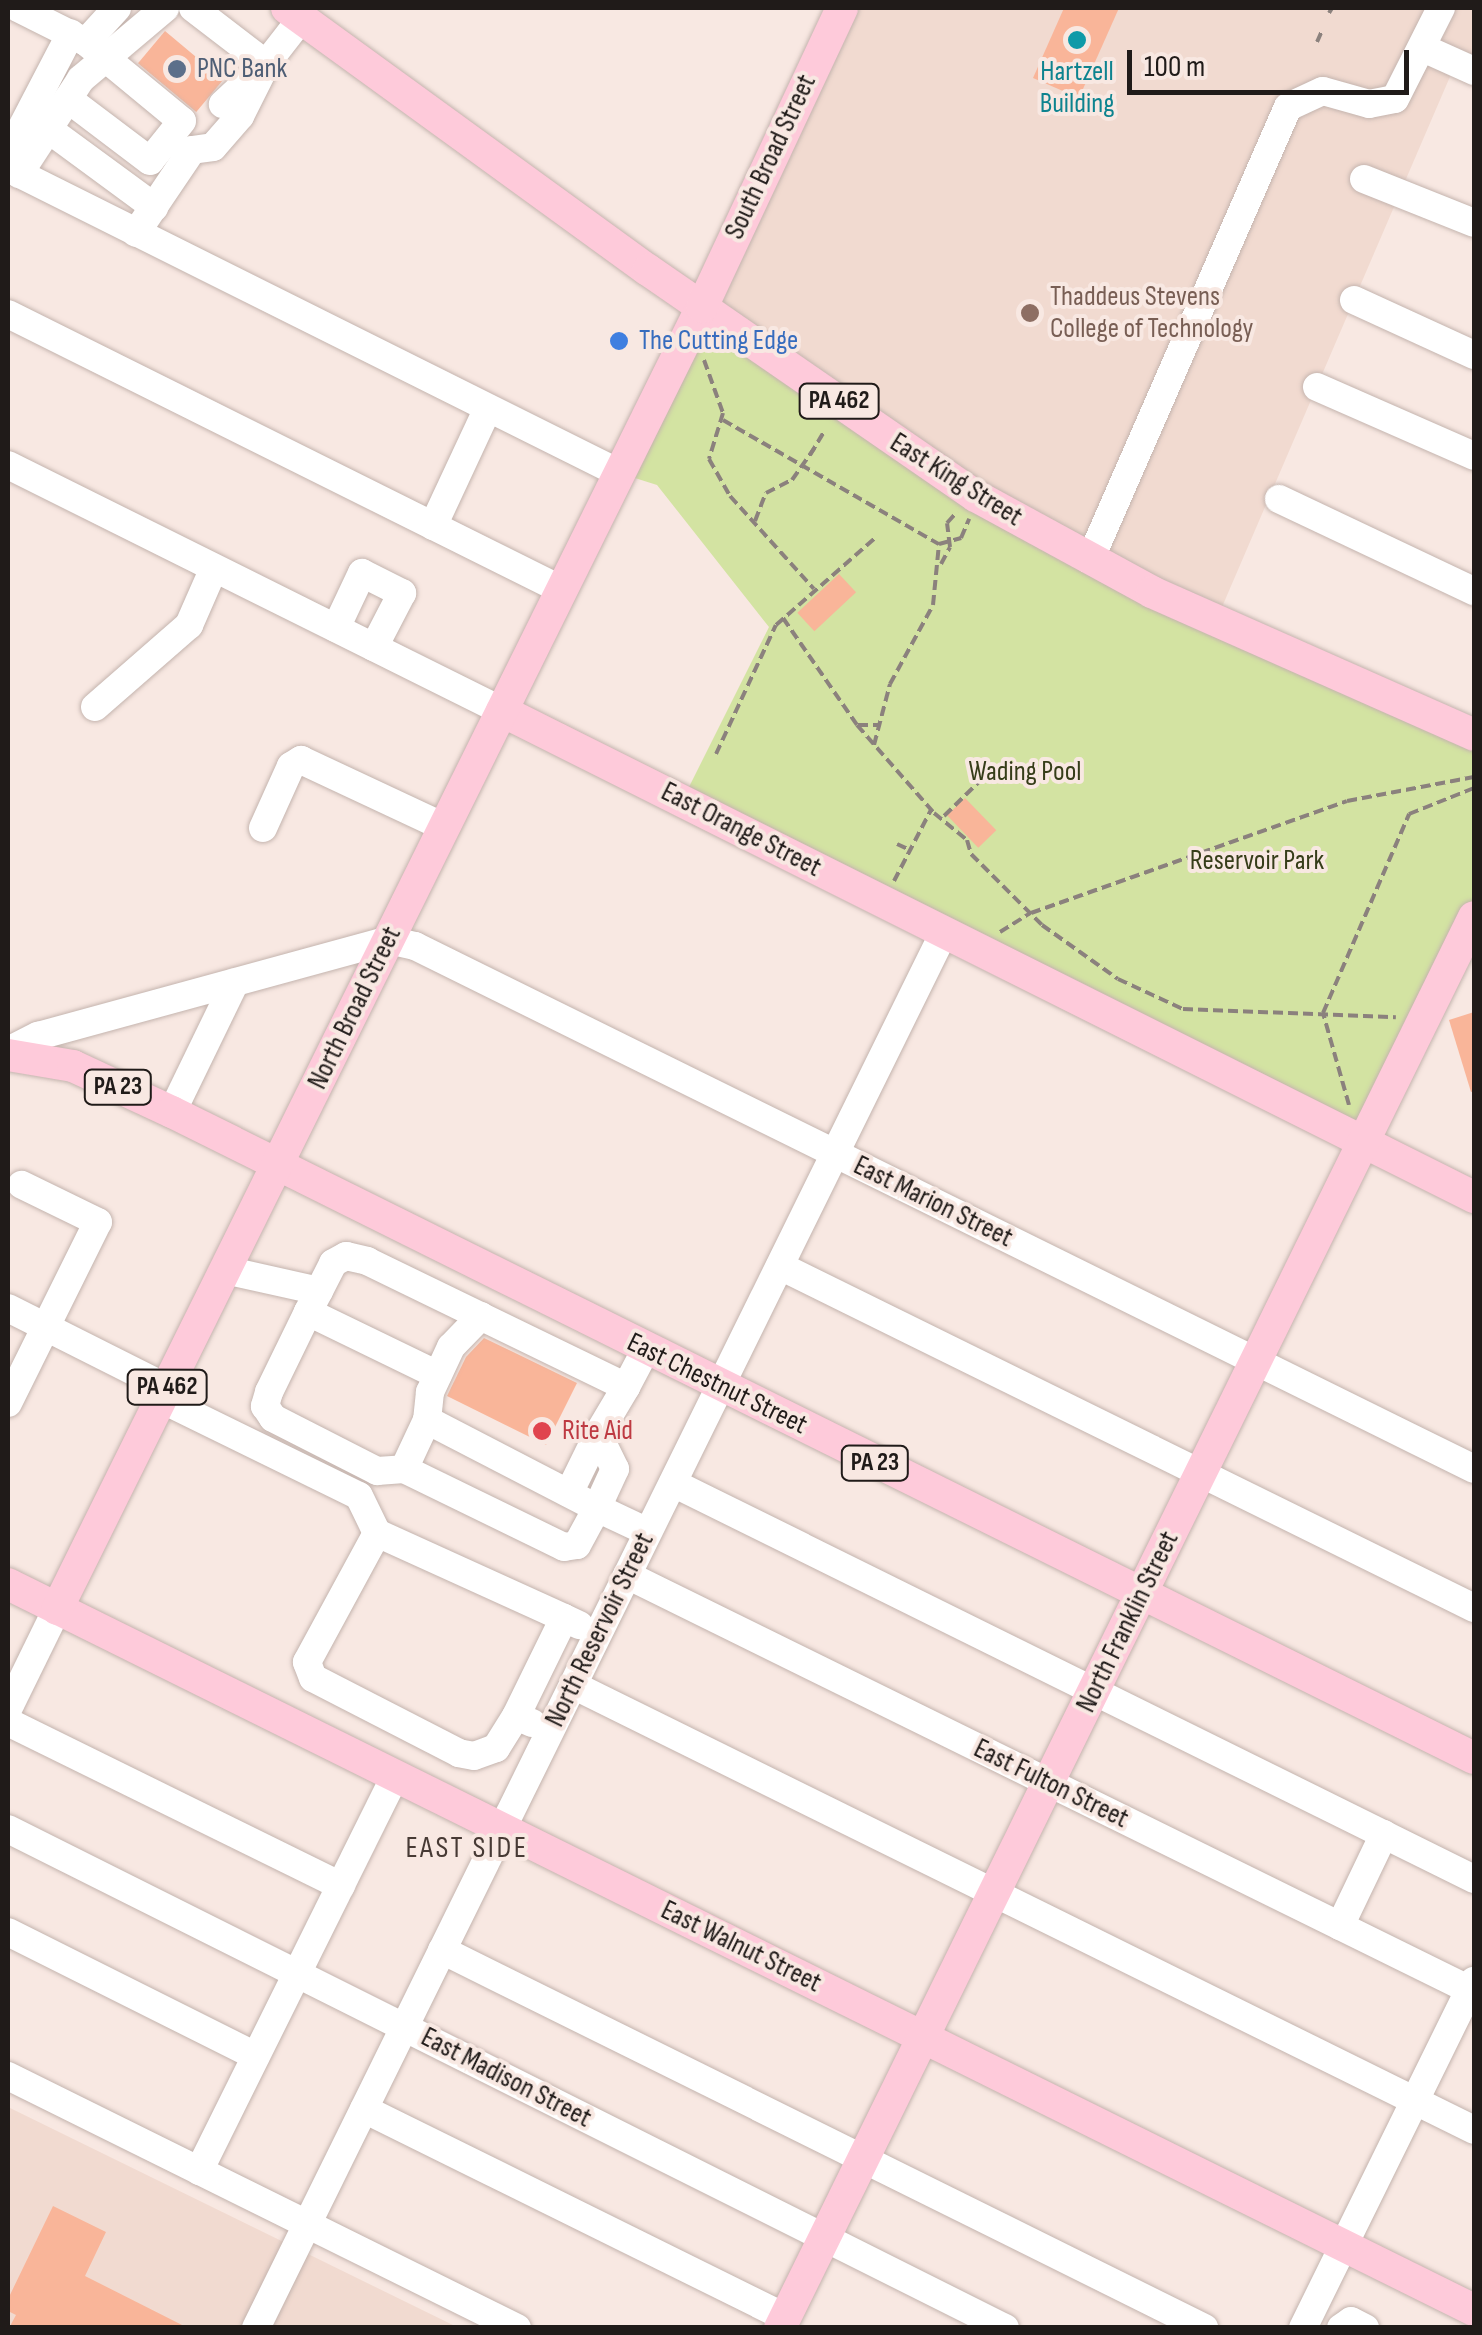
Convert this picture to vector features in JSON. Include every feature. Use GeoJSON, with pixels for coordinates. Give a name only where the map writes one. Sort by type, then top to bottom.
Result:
{"type":"FeatureCollection","features":[{"type":"Feature","properties":{"kind":"main road","name":"South Broad Street"},"geometry":{"type":"LineString","coordinates":[[702,307],[842,8]]}},
{"type":"Feature","properties":{"kind":"main road","name":"East King Street"},"geometry":{"type":"LineString","coordinates":[[307,16],[702,307],[976,496],[1090,560],[1474,735]]}},
{"type":"Feature","properties":{"kind":"main road","name":"North Broad Street"},"geometry":{"type":"LineString","coordinates":[[58,1609],[702,307]]}},
{"type":"Feature","properties":{"kind":"main road","name":"East Orange Street"},"geometry":{"type":"LineString","coordinates":[[502,711],[1474,1196]]}},
{"type":"Feature","properties":{"kind":"main road","name":"North Franklin Street"},"geometry":{"type":"LineString","coordinates":[[783,2322],[1474,917]]}},
{"type":"Feature","properties":{"kind":"main road","name":"East Chestnut Street"},"geometry":{"type":"LineString","coordinates":[[8,1053],[73,1066],[172,1112],[1474,1758]]}},
{"type":"Feature","properties":{"kind":"main road","name":"East Walnut Street"},"geometry":{"type":"LineString","coordinates":[[8,1584],[1474,2310]]}},
{"type":"Feature","properties":{"kind":"street"},"geometry":{"type":"LineString","coordinates":[[8,14],[14,8],[87,44],[196,126],[213,147],[240,116],[266,64]]}},
{"type":"Feature","properties":{"kind":"street"},"geometry":{"type":"LineString","coordinates":[[11,165],[87,44],[116,8]]}},
{"type":"Feature","properties":{"kind":"street"},"geometry":{"type":"LineString","coordinates":[[11,165],[48,129],[68,99],[87,44],[165,8]]}},
{"type":"Feature","properties":{"kind":"street"},"geometry":{"type":"LineString","coordinates":[[193,8],[266,64]]}},
{"type":"Feature","properties":{"kind":"street"},"geometry":{"type":"LineString","coordinates":[[1090,560],[1288,107],[1322,91],[1368,104],[1400,95],[1441,8]]}},
{"type":"Feature","properties":{"kind":"street"},"geometry":{"type":"LineString","coordinates":[[68,99],[150,161],[266,64],[307,16]]}},
{"type":"Feature","properties":{"kind":"street"},"geometry":{"type":"LineString","coordinates":[[1423,48],[1474,72]]}},
{"type":"Feature","properties":{"kind":"street"},"geometry":{"type":"LineString","coordinates":[[136,232],[196,126]]}},
{"type":"Feature","properties":{"kind":"street"},"geometry":{"type":"LineString","coordinates":[[48,129],[154,206]]}},
{"type":"Feature","properties":{"kind":"street"},"geometry":{"type":"LineString","coordinates":[[11,165],[136,232],[619,474]]}},
{"type":"Feature","properties":{"kind":"street"},"geometry":{"type":"LineString","coordinates":[[1364,179],[1474,223]]}},
{"type":"Feature","properties":{"kind":"street"},"geometry":{"type":"LineString","coordinates":[[1354,300],[1474,355]]}},
{"type":"Feature","properties":{"kind":"street"},"geometry":{"type":"LineString","coordinates":[[8,314],[562,590]]}},
{"type":"Feature","properties":{"kind":"street"},"geometry":{"type":"LineString","coordinates":[[1317,387],[1474,456]]}},
{"type":"Feature","properties":{"kind":"street"},"geometry":{"type":"LineString","coordinates":[[433,526],[488,408]]}},
{"type":"Feature","properties":{"kind":"street","name":"East Orange Street"},"geometry":{"type":"LineString","coordinates":[[8,465],[502,711]]}},
{"type":"Feature","properties":{"kind":"street"},"geometry":{"type":"LineString","coordinates":[[1279,498],[1474,591]]}},
{"type":"Feature","properties":{"kind":"street"},"geometry":{"type":"LineString","coordinates":[[95,708],[189,625],[214,568]]}},
{"type":"Feature","properties":{"kind":"street"},"geometry":{"type":"LineString","coordinates":[[336,628],[362,574],[402,593],[374,647]]}},
{"type":"Feature","properties":{"kind":"street"},"geometry":{"type":"LineString","coordinates":[[262,828],[291,766],[301,760],[444,827]]}},
{"type":"Feature","properties":{"kind":"street","name":"North Reservoir Street"},"geometry":{"type":"LineString","coordinates":[[256,2328],[944,932]]}},
{"type":"Feature","properties":{"kind":"street"},"geometry":{"type":"LineString","coordinates":[[8,1053],[38,1036],[388,940]]}},
{"type":"Feature","properties":{"kind":"street","name":"East Marion Street"},"geometry":{"type":"LineString","coordinates":[[388,940],[422,950],[1474,1470]]}},
{"type":"Feature","properties":{"kind":"street"},"geometry":{"type":"LineString","coordinates":[[172,1112],[235,982]]}},
{"type":"Feature","properties":{"kind":"street"},"geometry":{"type":"LineString","coordinates":[[8,1403],[98,1222],[22,1185]]}},
{"type":"Feature","properties":{"kind":"street"},"geometry":{"type":"LineString","coordinates":[[598,1434],[615,1469],[576,1545],[564,1546],[404,1469],[377,1471],[273,1418],[265,1406],[333,1263],[346,1256],[482,1316],[616,1382]]}},
{"type":"Feature","properties":{"kind":"street"},"geometry":{"type":"LineString","coordinates":[[780,1266],[1474,1608]]}},
{"type":"Feature","properties":{"kind":"street"},"geometry":{"type":"LineString","coordinates":[[225,1270],[313,1302],[426,1369]]}},
{"type":"Feature","properties":{"kind":"street"},"geometry":{"type":"LineString","coordinates":[[8,1308],[359,1496],[378,1533],[598,1634]]}},
{"type":"Feature","properties":{"kind":"street"},"geometry":{"type":"LineString","coordinates":[[404,1469],[429,1415],[426,1369],[466,1326],[482,1316]]}},
{"type":"Feature","properties":{"kind":"street"},"geometry":{"type":"LineString","coordinates":[[569,1493],[598,1434],[616,1382],[646,1349]]}},
{"type":"Feature","properties":{"kind":"street"},"geometry":{"type":"LineString","coordinates":[[429,1415],[648,1532]]}},
{"type":"Feature","properties":{"kind":"street"},"geometry":{"type":"LineString","coordinates":[[673,1482],[1474,1879]]}},
{"type":"Feature","properties":{"kind":"street"},"geometry":{"type":"LineString","coordinates":[[378,1533],[305,1670],[459,1753],[496,1748],[564,1618]]}},
{"type":"Feature","properties":{"kind":"street","name":"East Fulton Street"},"geometry":{"type":"LineString","coordinates":[[627,1575],[1473,1988]]}},
{"type":"Feature","properties":{"kind":"street","name":"North Broad Street"},"geometry":{"type":"LineString","coordinates":[[8,1708],[58,1609]]}},
{"type":"Feature","properties":{"kind":"street"},"geometry":{"type":"LineString","coordinates":[[573,1684],[1474,2130]]}},
{"type":"Feature","properties":{"kind":"street"},"geometry":{"type":"LineString","coordinates":[[516,1716],[550,1732]]}},
{"type":"Feature","properties":{"kind":"street"},"geometry":{"type":"LineString","coordinates":[[8,1722],[340,1886]]}},
{"type":"Feature","properties":{"kind":"street"},"geometry":{"type":"LineString","coordinates":[[437,1797],[459,1753]]}},
{"type":"Feature","properties":{"kind":"street"},"geometry":{"type":"LineString","coordinates":[[200,2171],[395,1776]]}},
{"type":"Feature","properties":{"kind":"street","name":"East Madison Street"},"geometry":{"type":"LineString","coordinates":[[8,1829],[1004,2328]]}},
{"type":"Feature","properties":{"kind":"street"},"geometry":{"type":"LineString","coordinates":[[1340,1926],[1384,1834]]}},
{"type":"Feature","properties":{"kind":"street"},"geometry":{"type":"LineString","coordinates":[[8,1932],[256,2056]]}},
{"type":"Feature","properties":{"kind":"street"},"geometry":{"type":"LineString","coordinates":[[442,1950],[1204,2328]]}},
{"type":"Feature","properties":{"kind":"street"},"geometry":{"type":"LineString","coordinates":[[1303,2328],[1473,1988]]}},
{"type":"Feature","properties":{"kind":"street"},"geometry":{"type":"LineString","coordinates":[[8,2076],[517,2328]]}},
{"type":"Feature","properties":{"kind":"street"},"geometry":{"type":"LineString","coordinates":[[364,2110],[783,2322]]}},
{"type":"Feature","properties":{"kind":"street"},"geometry":{"type":"LineString","coordinates":[[1341,2328],[1352,2320],[1365,2328]]}},
{"type":"Feature","properties":{"kind":"path"},"geometry":{"type":"LineString","coordinates":[[1317,42],[1322,31]]}},
{"type":"Feature","properties":{"kind":"path"},"geometry":{"type":"LineString","coordinates":[[704,360],[722,419],[709,459],[754,522],[814,589]]}},
{"type":"Feature","properties":{"kind":"path"},"geometry":{"type":"LineString","coordinates":[[722,419],[780,456],[805,463],[939,544]]}},
{"type":"Feature","properties":{"kind":"path"},"geometry":{"type":"LineString","coordinates":[[754,522],[766,493],[792,480],[824,432]]}},
{"type":"Feature","properties":{"kind":"path"},"geometry":{"type":"LineString","coordinates":[[939,544],[964,534],[976,496]]}},
{"type":"Feature","properties":{"kind":"path"},"geometry":{"type":"LineString","coordinates":[[874,745],[890,684],[934,605],[948,540],[946,523],[976,496]]}},
{"type":"Feature","properties":{"kind":"path"},"geometry":{"type":"LineString","coordinates":[[716,754],[723,727],[783,618],[876,536]]}},
{"type":"Feature","properties":{"kind":"path"},"geometry":{"type":"LineString","coordinates":[[939,544],[940,564]]}},
{"type":"Feature","properties":{"kind":"path"},"geometry":{"type":"LineString","coordinates":[[783,618],[857,725],[931,810],[944,816],[1031,913],[1118,978],[1176,1007],[1392,1015]]}},
{"type":"Feature","properties":{"kind":"path"},"geometry":{"type":"LineString","coordinates":[[857,725],[878,724]]}},
{"type":"Feature","properties":{"kind":"path"},"geometry":{"type":"LineString","coordinates":[[1003,926],[1366,795],[1474,777]]}},
{"type":"Feature","properties":{"kind":"path"},"geometry":{"type":"LineString","coordinates":[[944,816],[983,778]]}},
{"type":"Feature","properties":{"kind":"path"},"geometry":{"type":"LineString","coordinates":[[1348,1104],[1323,1013],[1410,814],[1474,788]]}},
{"type":"Feature","properties":{"kind":"path"},"geometry":{"type":"LineString","coordinates":[[884,902],[931,810]]}},
{"type":"Feature","properties":{"kind":"path"},"geometry":{"type":"LineString","coordinates":[[898,844],[910,850]]}},
{"type":"Feature","properties":{"kind":"shaded area","name":"Thaddeus Stevens College of Technology"},"geometry":{"type":"Polygon","coordinates":[[[842,8],[1474,8],[1474,81],[1452,72],[1216,621],[1152,592],[702,307],[842,8]]]}},
{"type":"Feature","properties":{"kind":"shaded area"},"geometry":{"type":"Polygon","coordinates":[[[8,2107],[457,2327],[8,2327],[8,2107]]]}},
{"type":"Feature","properties":{"kind":"green space","name":"Reservoir Park"},"geometry":{"type":"Polygon","coordinates":[[[702,307],[924,463],[1474,735],[1474,917],[1365,1142],[682,801],[769,627],[657,485],[619,473],[702,307]]]}},
{"type":"Feature","properties":{"kind":"building","name":"Hartzell Building"},"geometry":{"type":"Polygon","coordinates":[[[1064,8],[1119,8],[1079,98],[1033,78],[1064,8]]]}},
{"type":"Feature","properties":{"kind":"building","name":"PNC Bank"},"geometry":{"type":"Polygon","coordinates":[[[165,31],[223,80],[196,112],[138,63],[165,31]]]}},
{"type":"Feature","properties":{"kind":"building"},"geometry":{"type":"Polygon","coordinates":[[[839,574],[856,592],[814,631],[797,613],[839,574]]]}},
{"type":"Feature","properties":{"kind":"building"},"geometry":{"type":"Polygon","coordinates":[[[965,798],[996,830],[978,848],[947,815],[965,798]]]}},
{"type":"Feature","properties":{"kind":"building"},"geometry":{"type":"Polygon","coordinates":[[[1474,1012],[1474,1091],[1471,1092],[1449,1020],[1474,1012]]]}},
{"type":"Feature","properties":{"kind":"building","name":"Rite Aid"},"geometry":{"type":"Polygon","coordinates":[[[484,1338],[577,1383],[546,1445],[447,1396],[466,1357],[484,1338]]]}},
{"type":"Feature","properties":{"kind":"building"},"geometry":{"type":"Polygon","coordinates":[[[53,2206],[106,2232],[85,2276],[188,2328],[9,2328],[16,2315],[8,2311],[8,2299],[53,2206]]]}},
{"type":"Feature","properties":{"kind":"place","name":"Hartzell Building"},"geometry":{"type":"Point","coordinates":[1077,40]}},
{"type":"Feature","properties":{"kind":"place","name":"PNC Bank"},"geometry":{"type":"Point","coordinates":[177,69]}},
{"type":"Feature","properties":{"kind":"place","name":"Thaddeus Stevens College of Technology"},"geometry":{"type":"Point","coordinates":[1030,313]}},
{"type":"Feature","properties":{"kind":"place","name":"The Cutting Edge"},"geometry":{"type":"Point","coordinates":[619,341]}},
{"type":"Feature","properties":{"kind":"place","name":"Rite Aid"},"geometry":{"type":"Point","coordinates":[542,1431]}},
{"type":"Feature","properties":{"kind":"district","name":"EAST SIDE"},"geometry":{"type":"Point","coordinates":[467,1848]}},
{"type":"Feature","properties":{"kind":"park label","name":"Wading Pool"},"geometry":{"type":"Point","coordinates":[1025,772]}}]}
